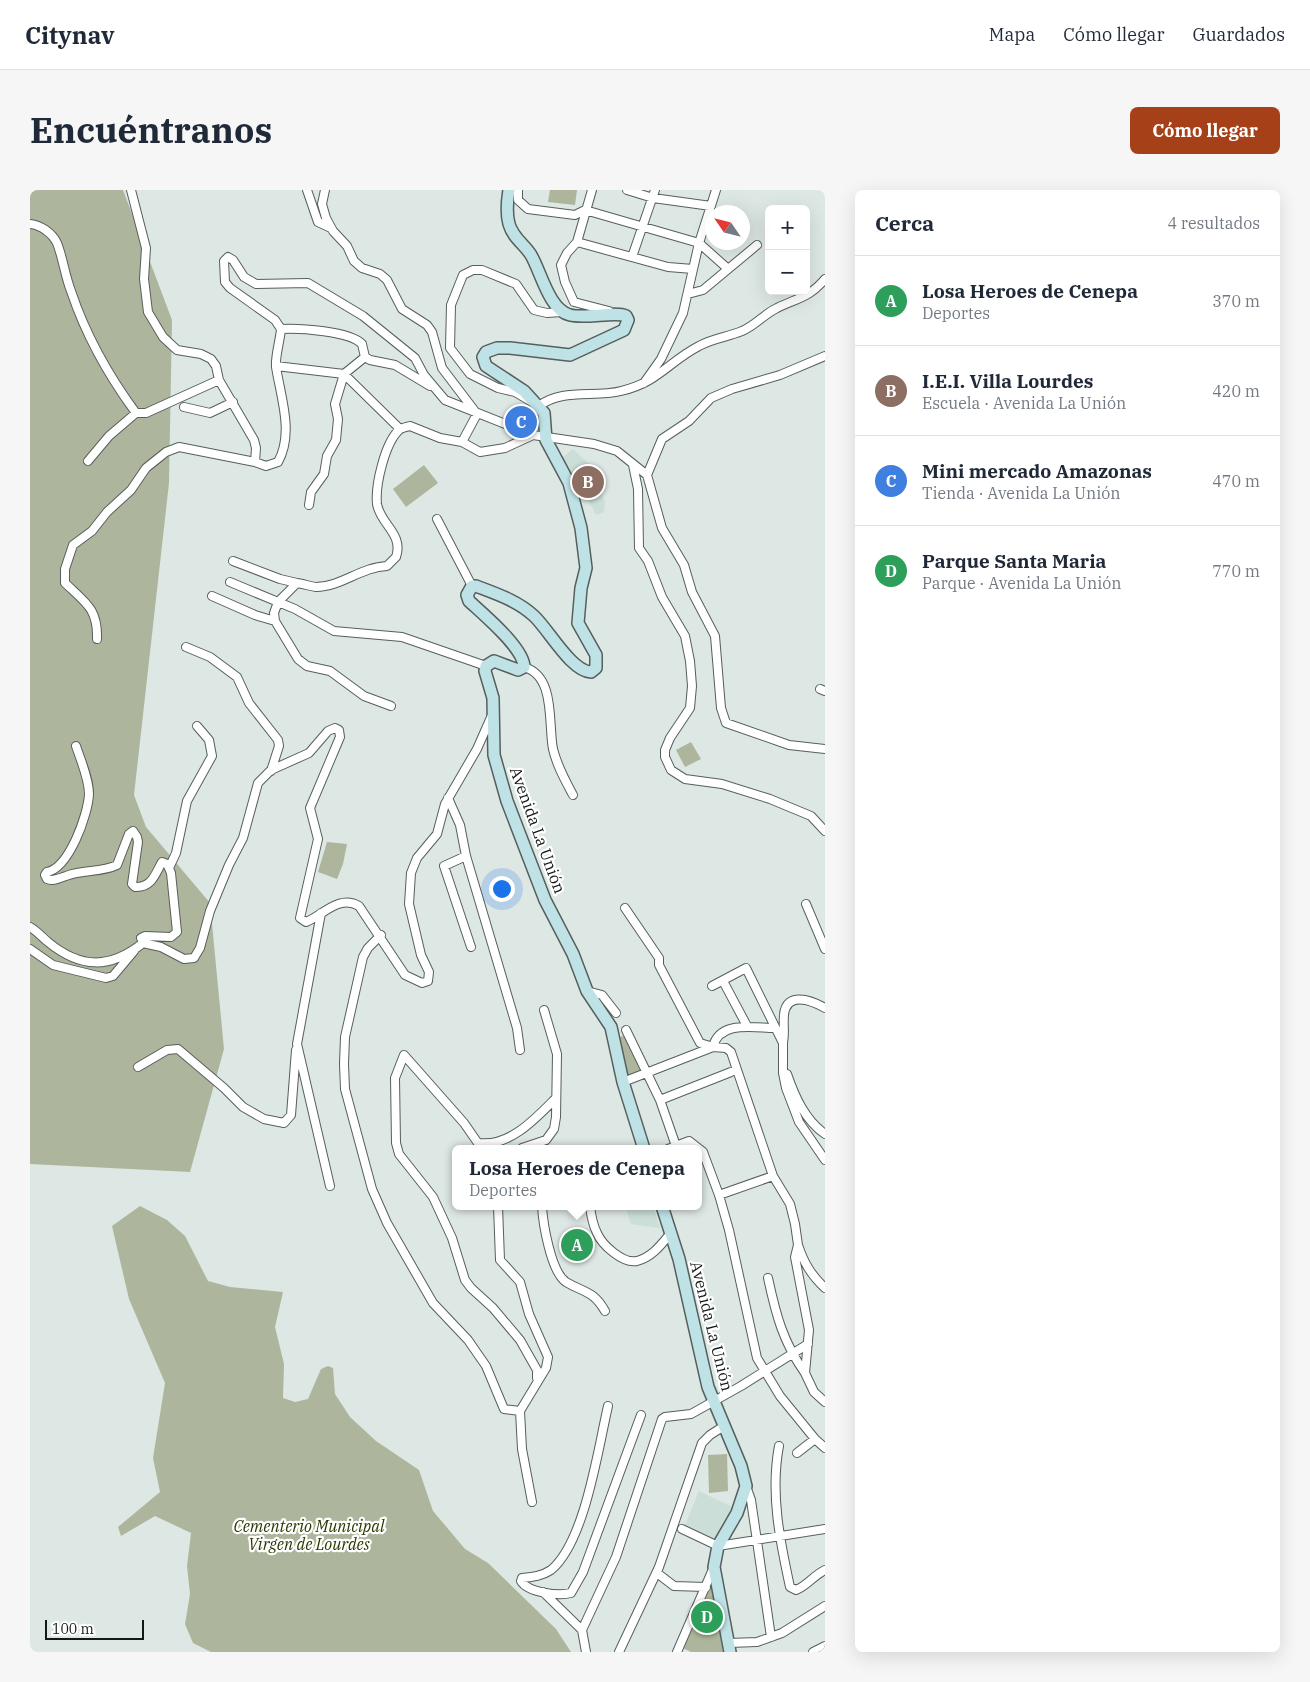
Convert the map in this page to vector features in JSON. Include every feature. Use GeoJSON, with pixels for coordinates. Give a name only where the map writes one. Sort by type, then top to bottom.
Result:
{"type":"FeatureCollection","features":[{"type":"Feature","properties":{"kind":"main road"},"geometry":{"type":"LineString","coordinates":[[486,666],[494,661],[514,670],[524,667],[524,661],[516,649],[470,601],[467,595],[472,586],[515,602],[534,615],[552,634],[563,652],[582,670],[591,672],[596,668],[596,655],[578,623],[580,588],[586,568],[581,528],[569,483],[552,455],[546,437],[544,413],[540,406],[524,391],[486,366],[483,360],[486,352],[497,348],[510,348],[570,355],[625,329],[628,323],[627,317],[620,313],[587,318],[562,312],[547,290],[530,253],[513,234],[507,215],[509,190]]}},
{"type":"Feature","properties":{"kind":"main road","name":"Avenida La Unión"},"geometry":{"type":"LineString","coordinates":[[486,666],[485,671],[493,698],[494,754],[507,801],[541,890],[573,954],[587,991],[611,1027],[623,1082],[643,1145]]}},
{"type":"Feature","properties":{"kind":"main road","name":"Avenida La Unión"},"geometry":{"type":"LineString","coordinates":[[663,1210],[679,1259],[694,1327],[714,1402],[741,1466],[746,1486]]}},
{"type":"Feature","properties":{"kind":"main road"},"geometry":{"type":"LineString","coordinates":[[730,1648],[714,1567],[718,1546],[737,1513],[746,1486]]}},
{"type":"Feature","properties":{"kind":"street"},"geometry":{"type":"LineString","coordinates":[[132,190],[146,248],[144,279],[148,312],[163,336],[178,350],[201,354],[211,358],[216,366],[219,380],[254,440],[256,448],[255,462]]}},
{"type":"Feature","properties":{"kind":"street"},"geometry":{"type":"LineString","coordinates":[[307,190],[318,222],[332,228]]}},
{"type":"Feature","properties":{"kind":"street"},"geometry":{"type":"LineString","coordinates":[[325,190],[322,204],[326,218],[347,246],[357,265],[380,274],[387,280],[402,309],[427,325],[432,332],[442,368],[477,414]]}},
{"type":"Feature","properties":{"kind":"street"},"geometry":{"type":"LineString","coordinates":[[518,190],[518,200],[528,209],[575,215],[585,210],[643,229],[699,243],[727,268]]}},
{"type":"Feature","properties":{"kind":"street"},"geometry":{"type":"LineString","coordinates":[[592,190],[577,242],[567,253],[561,265],[570,297],[580,305],[620,313]]}},
{"type":"Feature","properties":{"kind":"street"},"geometry":{"type":"LineString","coordinates":[[627,190],[706,205]]}},
{"type":"Feature","properties":{"kind":"street"},"geometry":{"type":"LineString","coordinates":[[711,205],[716,190]]}},
{"type":"Feature","properties":{"kind":"street"},"geometry":{"type":"LineString","coordinates":[[632,257],[654,194]]}},
{"type":"Feature","properties":{"kind":"street"},"geometry":{"type":"LineString","coordinates":[[30,224],[42,227],[56,242],[70,290],[88,337],[104,366],[136,413]]}},
{"type":"Feature","properties":{"kind":"street"},"geometry":{"type":"LineString","coordinates":[[643,384],[661,360],[683,313],[705,224]]}},
{"type":"Feature","properties":{"kind":"street"},"geometry":{"type":"LineString","coordinates":[[577,242],[668,267],[693,269]]}},
{"type":"Feature","properties":{"kind":"street"},"geometry":{"type":"LineString","coordinates":[[688,294],[702,290],[757,245]]}},
{"type":"Feature","properties":{"kind":"street"},"geometry":{"type":"LineString","coordinates":[[97,639],[98,623],[95,614],[65,583],[64,576],[69,553],[78,540],[92,531],[107,512],[131,490],[146,468],[172,448],[179,447],[255,462],[266,466],[278,462],[284,452],[287,438],[276,366],[281,329],[275,320],[230,288],[225,282],[224,261],[226,258],[233,260],[244,277],[256,284],[308,283],[363,316],[416,358],[434,388],[445,400],[533,435],[594,444],[617,451],[627,457],[633,465],[647,475]]}},
{"type":"Feature","properties":{"kind":"street"},"geometry":{"type":"LineString","coordinates":[[562,312],[547,313],[534,310],[516,284],[482,270],[473,270],[463,275],[451,305],[450,348],[470,374],[498,388],[515,392],[540,406],[552,398],[619,392],[657,377],[680,356],[702,344],[739,332],[777,308],[802,299],[817,288],[825,279]]}},
{"type":"Feature","properties":{"kind":"street"},"geometry":{"type":"LineString","coordinates":[[281,329],[305,329],[352,338],[362,344],[365,357],[370,360],[395,365],[434,388]]}},
{"type":"Feature","properties":{"kind":"street"},"geometry":{"type":"LineString","coordinates":[[825,356],[780,375],[732,389],[711,398],[689,421],[662,439],[647,475],[662,528],[684,565],[692,592],[715,636],[721,708],[726,723],[789,745],[825,749]]}},
{"type":"Feature","properties":{"kind":"street"},"geometry":{"type":"LineString","coordinates":[[309,505],[314,485],[324,474],[326,456],[336,440],[338,419],[335,404],[344,374],[365,357]]}},
{"type":"Feature","properties":{"kind":"street"},"geometry":{"type":"LineString","coordinates":[[276,366],[344,374],[400,429]]}},
{"type":"Feature","properties":{"kind":"street"},"geometry":{"type":"LineString","coordinates":[[88,462],[109,436],[136,413],[146,414],[219,380]]}},
{"type":"Feature","properties":{"kind":"street"},"geometry":{"type":"LineString","coordinates":[[184,407],[210,413],[233,402]]}},
{"type":"Feature","properties":{"kind":"street"},"geometry":{"type":"LineString","coordinates":[[462,442],[477,414]]}},
{"type":"Feature","properties":{"kind":"street"},"geometry":{"type":"LineString","coordinates":[[234,561],[280,579],[316,587],[334,584],[373,566],[387,566],[396,557],[398,541],[377,506],[377,486],[387,448],[400,429],[410,426],[440,438],[462,442],[480,452],[505,448],[533,435]]}},
{"type":"Feature","properties":{"kind":"street"},"geometry":{"type":"LineString","coordinates":[[633,465],[638,489],[639,548],[648,561],[662,597],[685,636],[690,661],[692,686],[690,708],[670,738],[665,750],[665,757],[670,770],[685,779],[722,784],[770,799],[811,816],[825,831]]}},
{"type":"Feature","properties":{"kind":"street"},"geometry":{"type":"LineString","coordinates":[[437,518],[472,586]]}},
{"type":"Feature","properties":{"kind":"street"},"geometry":{"type":"LineString","coordinates":[[230,582],[278,602],[334,631],[402,637],[486,666]]}},
{"type":"Feature","properties":{"kind":"street"},"geometry":{"type":"LineString","coordinates":[[297,583],[278,602],[274,613],[275,621],[298,659],[307,666],[330,671],[364,696],[391,706]]}},
{"type":"Feature","properties":{"kind":"street"},"geometry":{"type":"LineString","coordinates":[[212,596],[255,615],[275,621]]}},
{"type":"Feature","properties":{"kind":"street"},"geometry":{"type":"LineString","coordinates":[[186,648],[210,657],[237,677],[249,703],[278,740],[279,746],[271,771]]}},
{"type":"Feature","properties":{"kind":"street"},"geometry":{"type":"LineString","coordinates":[[524,667],[536,673],[545,688],[553,749],[561,773],[574,795]]}},
{"type":"Feature","properties":{"kind":"street"},"geometry":{"type":"LineString","coordinates":[[30,927],[68,956],[86,961],[110,962],[140,945],[160,947],[184,959],[192,959],[198,954],[210,911],[229,865],[243,838],[258,783],[271,771],[309,753],[328,731],[334,728],[339,730],[340,738],[310,808],[318,839],[299,916],[306,922],[329,907],[354,903],[359,906],[380,935],[405,975],[422,983],[428,981],[429,972],[421,955],[409,904],[411,872],[417,858],[438,834],[448,798],[477,749],[493,710]]}},
{"type":"Feature","properties":{"kind":"street"},"geometry":{"type":"LineString","coordinates":[[169,868],[176,853],[187,800],[212,756],[208,740],[197,726]]}},
{"type":"Feature","properties":{"kind":"street"},"geometry":{"type":"LineString","coordinates":[[30,949],[53,965],[106,978],[113,976],[140,945],[142,938],[145,936],[170,937],[176,934],[169,868],[163,861],[149,884],[135,887],[132,881],[138,842],[137,837],[132,831],[129,834],[117,865],[108,869],[82,871],[58,879],[47,879],[45,875],[47,872],[54,870],[66,858],[75,842],[87,807],[89,793],[76,746]]}},
{"type":"Feature","properties":{"kind":"street"},"geometry":{"type":"LineString","coordinates":[[448,798],[460,825],[466,856],[517,1028],[520,1050]]}},
{"type":"Feature","properties":{"kind":"street"},"geometry":{"type":"LineString","coordinates":[[466,856],[444,866],[471,946]]}},
{"type":"Feature","properties":{"kind":"street"},"geometry":{"type":"LineString","coordinates":[[806,904],[825,949]]}},
{"type":"Feature","properties":{"kind":"street"},"geometry":{"type":"LineString","coordinates":[[625,908],[659,958],[659,965],[698,1039],[704,1045],[726,1048],[735,1060],[773,1176],[790,1204],[798,1245],[810,1272],[825,1288]]}},
{"type":"Feature","properties":{"kind":"street"},"geometry":{"type":"LineString","coordinates":[[138,1067],[167,1050],[178,1049],[224,1088],[243,1107],[264,1119],[284,1123],[291,1115],[297,1044],[321,913]]}},
{"type":"Feature","properties":{"kind":"street"},"geometry":{"type":"LineString","coordinates":[[380,935],[368,948],[363,957],[345,1037],[345,1089],[372,1189],[387,1223],[433,1303],[468,1340],[486,1366],[504,1408],[520,1411]]}},
{"type":"Feature","properties":{"kind":"street"},"geometry":{"type":"LineString","coordinates":[[712,986],[746,968],[783,1043]]}},
{"type":"Feature","properties":{"kind":"street"},"geometry":{"type":"LineString","coordinates":[[723,981],[746,1026]]}},
{"type":"Feature","properties":{"kind":"street"},"geometry":{"type":"LineString","coordinates":[[587,991],[602,995],[616,1013]]}},
{"type":"Feature","properties":{"kind":"street"},"geometry":{"type":"LineString","coordinates":[[825,1008],[800,998],[794,998],[788,1003],[784,1013],[782,1063],[786,1088],[799,1122],[825,1160]]}},
{"type":"Feature","properties":{"kind":"street"},"geometry":{"type":"LineString","coordinates":[[533,1145],[546,1140],[550,1135],[556,1117],[557,1054],[544,1010]]}},
{"type":"Feature","properties":{"kind":"street"},"geometry":{"type":"LineString","coordinates":[[713,1047],[714,1042],[732,1028],[746,1026],[774,1028]]}},
{"type":"Feature","properties":{"kind":"street"},"geometry":{"type":"LineString","coordinates":[[626,1030],[660,1100],[671,1145]]}},
{"type":"Feature","properties":{"kind":"street"},"geometry":{"type":"LineString","coordinates":[[297,1044],[330,1186]]}},
{"type":"Feature","properties":{"kind":"street"},"geometry":{"type":"LineString","coordinates":[[623,1082],[713,1047]]}},
{"type":"Feature","properties":{"kind":"street"},"geometry":{"type":"LineString","coordinates":[[479,1145],[404,1055],[395,1078],[396,1143],[399,1154],[433,1197],[452,1238],[470,1288],[494,1308],[515,1334],[534,1364],[537,1378]]}},
{"type":"Feature","properties":{"kind":"street"},"geometry":{"type":"LineString","coordinates":[[782,1063],[802,1110],[816,1128],[825,1134]]}},
{"type":"Feature","properties":{"kind":"street"},"geometry":{"type":"LineString","coordinates":[[660,1100],[731,1072]]}},
{"type":"Feature","properties":{"kind":"street"},"geometry":{"type":"LineString","coordinates":[[492,1145],[533,1121],[556,1098]]}},
{"type":"Feature","properties":{"kind":"street"},"geometry":{"type":"LineString","coordinates":[[678,1145],[689,1141],[695,1145]]}},
{"type":"Feature","properties":{"kind":"street"},"geometry":{"type":"LineString","coordinates":[[702,1153],[719,1195],[729,1230],[757,1358],[780,1396],[815,1439],[825,1448]]}},
{"type":"Feature","properties":{"kind":"street"},"geometry":{"type":"LineString","coordinates":[[719,1195],[773,1176]]}},
{"type":"Feature","properties":{"kind":"street"},"geometry":{"type":"LineString","coordinates":[[498,1210],[500,1260],[520,1282],[529,1314],[547,1353],[546,1368],[537,1378],[520,1411],[522,1449],[532,1502]]}},
{"type":"Feature","properties":{"kind":"street"},"geometry":{"type":"LineString","coordinates":[[542,1210],[546,1241],[562,1277],[568,1283],[592,1295],[605,1311]]}},
{"type":"Feature","properties":{"kind":"street"},"geometry":{"type":"LineString","coordinates":[[591,1210],[597,1234],[606,1246],[630,1261],[636,1261],[655,1253],[670,1234]]}},
{"type":"Feature","properties":{"kind":"street"},"geometry":{"type":"LineString","coordinates":[[798,1245],[795,1257],[809,1330],[805,1373]]}},
{"type":"Feature","properties":{"kind":"street"},"geometry":{"type":"LineString","coordinates":[[768,1278],[779,1324],[792,1355],[805,1373],[814,1392],[825,1402]]}},
{"type":"Feature","properties":{"kind":"street"},"geometry":{"type":"LineString","coordinates":[[582,1630],[616,1558],[662,1419],[691,1414],[714,1402],[808,1344]]}},
{"type":"Feature","properties":{"kind":"street"},"geometry":{"type":"LineString","coordinates":[[608,1406],[582,1515],[569,1546],[550,1570],[538,1577],[522,1578],[521,1581],[524,1585],[543,1592],[571,1593],[577,1584],[641,1415]]}},
{"type":"Feature","properties":{"kind":"street"},"geometry":{"type":"LineString","coordinates":[[619,1652],[657,1572],[702,1443],[724,1426]]}},
{"type":"Feature","properties":{"kind":"street"},"geometry":{"type":"LineString","coordinates":[[797,1453],[815,1439]]}},
{"type":"Feature","properties":{"kind":"street"},"geometry":{"type":"LineString","coordinates":[[779,1446],[774,1472],[779,1536],[791,1589],[796,1590],[804,1587],[818,1573],[825,1570]]}},
{"type":"Feature","properties":{"kind":"street"},"geometry":{"type":"LineString","coordinates":[[746,1486],[751,1500],[771,1637]]}},
{"type":"Feature","properties":{"kind":"street"},"geometry":{"type":"LineString","coordinates":[[682,1530],[718,1546],[825,1529]]}},
{"type":"Feature","properties":{"kind":"street"},"geometry":{"type":"LineString","coordinates":[[679,1651],[714,1567]]}},
{"type":"Feature","properties":{"kind":"street"},"geometry":{"type":"LineString","coordinates":[[657,1572],[674,1586],[706,1587]]}},
{"type":"Feature","properties":{"kind":"street"},"geometry":{"type":"LineString","coordinates":[[543,1592],[582,1630],[586,1652]]}},
{"type":"Feature","properties":{"kind":"street"},"geometry":{"type":"LineString","coordinates":[[730,1648],[757,1642],[782,1633],[825,1606]]}},
{"type":"Feature","properties":{"kind":"street"},"geometry":{"type":"LineString","coordinates":[[813,1652],[825,1646]]}},
{"type":"Feature","properties":{"kind":"shaded area"},"geometry":{"type":"Polygon","coordinates":[[[573,449],[594,469],[592,472],[605,502],[604,512],[596,515],[580,483],[561,459],[573,449]]]}},
{"type":"Feature","properties":{"kind":"shaded area"},"geometry":{"type":"Polygon","coordinates":[[[626,1210],[654,1210],[660,1228],[631,1224],[626,1210]]]}},
{"type":"Feature","properties":{"kind":"shaded area"},"geometry":{"type":"Polygon","coordinates":[[[699,1491],[734,1508],[715,1541],[684,1528],[699,1491]]]}},
{"type":"Feature","properties":{"kind":"green space"},"geometry":{"type":"Polygon","coordinates":[[[30,190],[123,190],[172,320],[169,483],[134,795],[146,827],[210,903],[224,1049],[190,1172],[30,1164],[30,190]]]}},
{"type":"Feature","properties":{"kind":"green space"},"geometry":{"type":"Polygon","coordinates":[[[550,190],[577,190],[575,205],[548,202],[550,190]]]}},
{"type":"Feature","properties":{"kind":"green space"},"geometry":{"type":"Polygon","coordinates":[[[424,465],[438,483],[406,507],[393,489],[424,465]]]}},
{"type":"Feature","properties":{"kind":"green space"},"geometry":{"type":"Polygon","coordinates":[[[691,742],[701,759],[685,767],[676,750],[691,742]]]}},
{"type":"Feature","properties":{"kind":"green space"},"geometry":{"type":"Polygon","coordinates":[[[327,842],[347,844],[343,864],[337,879],[318,872],[327,842]]]}},
{"type":"Feature","properties":{"kind":"green space"},"geometry":{"type":"Polygon","coordinates":[[[624,1035],[643,1072],[625,1079],[617,1039],[624,1035]]]}},
{"type":"Feature","properties":{"kind":"green space","name":"Cementerio Municipal Virgen de Lourdes"},"geometry":{"type":"Polygon","coordinates":[[[140,1206],[167,1220],[185,1236],[208,1281],[230,1287],[283,1292],[275,1327],[284,1364],[283,1398],[295,1402],[308,1399],[321,1369],[328,1366],[333,1368],[335,1394],[350,1417],[376,1441],[419,1470],[433,1511],[465,1549],[488,1563],[556,1629],[571,1652],[211,1652],[193,1643],[185,1624],[190,1594],[187,1566],[191,1533],[155,1516],[121,1536],[118,1527],[160,1492],[153,1458],[165,1383],[129,1299],[112,1226],[140,1206]]]}},
{"type":"Feature","properties":{"kind":"green space"},"geometry":{"type":"Polygon","coordinates":[[[582,1232],[587,1256],[573,1259],[568,1235],[582,1232]]]}},
{"type":"Feature","properties":{"kind":"green space"},"geometry":{"type":"Polygon","coordinates":[[[727,1454],[728,1491],[709,1493],[708,1455],[727,1454]]]}},
{"type":"Feature","properties":{"kind":"green space"},"geometry":{"type":"Polygon","coordinates":[[[711,1586],[723,1652],[691,1652],[683,1648],[711,1586]]]}},
{"type":"Feature","properties":{"kind":"place","name":"Mini mercado Amazonas"},"geometry":{"type":"Point","coordinates":[521,422]}},
{"type":"Feature","properties":{"kind":"place","name":"I.E.I. Villa Lourdes"},"geometry":{"type":"Point","coordinates":[588,482]}},
{"type":"Feature","properties":{"kind":"place","name":"Losa Heroes de Cenepa"},"geometry":{"type":"Point","coordinates":[577,1245]}},
{"type":"Feature","properties":{"kind":"place","name":"Parque Santa Maria"},"geometry":{"type":"Point","coordinates":[707,1617]}}]}
